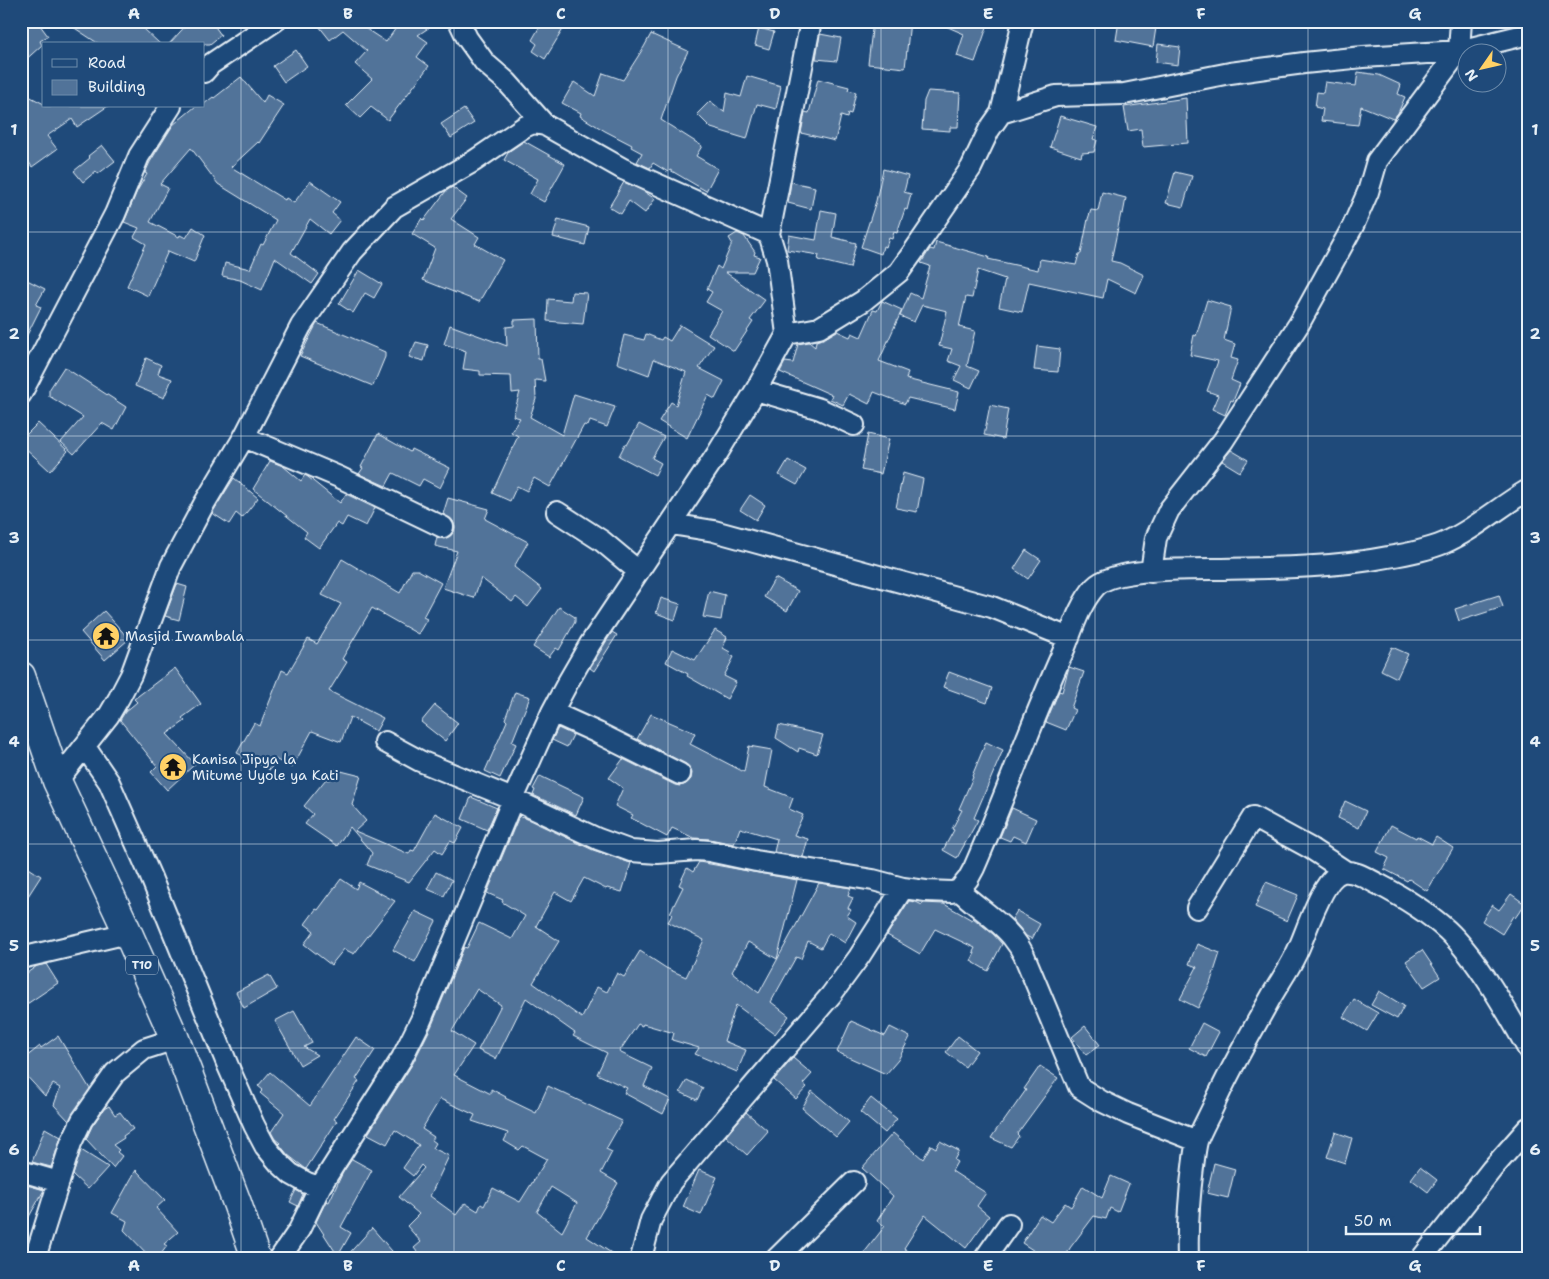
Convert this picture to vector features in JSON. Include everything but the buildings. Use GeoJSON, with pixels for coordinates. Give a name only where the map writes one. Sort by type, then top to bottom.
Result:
{"type":"FeatureCollection","features":[{"type":"Feature","properties":{"kind":"highway","name":"T10"},"geometry":{"type":"LineString","coordinates":[[21,676],[57,781],[175,1039],[256,1258]]}},
{"type":"Feature","properties":{"kind":"street"},"geometry":{"type":"LineString","coordinates":[[460,21],[468,38],[485,63],[507,82],[545,125]]}},
{"type":"Feature","properties":{"kind":"street"},"geometry":{"type":"LineString","coordinates":[[280,1258],[299,1230],[320,1187],[402,1058],[425,1013],[513,799],[552,712],[590,644],[717,454],[787,334],[776,260],[769,234],[810,21]]}},
{"type":"Feature","properties":{"kind":"street"},"geometry":{"type":"LineString","coordinates":[[787,334],[819,328],[863,301],[899,272],[971,168],[990,130],[1001,113],[1023,21]]}},
{"type":"Feature","properties":{"kind":"street"},"geometry":{"type":"LineString","coordinates":[[1460,21],[1460,42]]}},
{"type":"Feature","properties":{"kind":"street"},"geometry":{"type":"LineString","coordinates":[[205,71],[211,64],[274,22]]}},
{"type":"Feature","properties":{"kind":"street"},"geometry":{"type":"LineString","coordinates":[[1496,42],[1528,34]]}},
{"type":"Feature","properties":{"kind":"street"},"geometry":{"type":"LineString","coordinates":[[1001,113],[1056,96],[1124,94],[1230,73],[1313,62],[1456,51]]}},
{"type":"Feature","properties":{"kind":"street"},"geometry":{"type":"LineString","coordinates":[[1151,572],[1156,538],[1168,510],[1223,441],[1285,348],[1353,226],[1368,192],[1377,161],[1456,56]]}},
{"type":"Feature","properties":{"kind":"street"},"geometry":{"type":"LineString","coordinates":[[21,394],[115,214],[139,156],[170,108]]}},
{"type":"Feature","properties":{"kind":"street"},"geometry":{"type":"LineString","coordinates":[[57,781],[109,715],[131,676],[171,566],[204,504],[244,437],[301,326],[352,252],[394,207],[474,161],[533,122],[545,125],[622,169],[769,234]]}},
{"type":"Feature","properties":{"kind":"street"},"geometry":{"type":"LineString","coordinates":[[756,390],[820,409],[854,425]]}},
{"type":"Feature","properties":{"kind":"street"},"geometry":{"type":"LineString","coordinates":[[244,437],[339,477],[443,527]]}},
{"type":"Feature","properties":{"kind":"street"},"geometry":{"type":"LineString","coordinates":[[385,742],[420,761],[513,799],[598,839],[631,851],[658,853],[709,851],[766,863],[874,880],[926,892],[952,892],[959,890],[968,880],[983,848],[1031,726],[1082,607],[1090,593],[1099,583],[1111,577],[1124,574],[1309,567],[1367,561],[1408,554],[1443,543],[1472,528],[1509,501],[1528,490]]}},
{"type":"Feature","properties":{"kind":"street"},"geometry":{"type":"LineString","coordinates":[[557,512],[602,542],[638,571]]}},
{"type":"Feature","properties":{"kind":"street"},"geometry":{"type":"LineString","coordinates":[[671,524],[730,535],[992,607],[1069,638]]}},
{"type":"Feature","properties":{"kind":"street"},"geometry":{"type":"LineString","coordinates":[[552,712],[680,774]]}},
{"type":"Feature","properties":{"kind":"street"},"geometry":{"type":"LineString","coordinates":[[85,747],[109,782],[150,875],[228,1066],[265,1146],[291,1174],[307,1183],[320,1187]]}},
{"type":"Feature","properties":{"kind":"street"},"geometry":{"type":"LineString","coordinates":[[1197,908],[1253,817],[1310,848],[1345,871]]}},
{"type":"Feature","properties":{"kind":"street"},"geometry":{"type":"LineString","coordinates":[[1188,1258],[1188,1211],[1197,1141],[1240,1052],[1296,954],[1323,890],[1329,880],[1336,874],[1345,871],[1354,872],[1430,915],[1449,931],[1485,978],[1516,1026],[1528,1049]]}},
{"type":"Feature","properties":{"kind":"street"},"geometry":{"type":"LineString","coordinates":[[641,1258],[651,1220],[671,1182],[831,995],[859,957],[903,888]]}},
{"type":"Feature","properties":{"kind":"street"},"geometry":{"type":"LineString","coordinates":[[959,890],[1014,938],[1024,955],[1079,1087],[1092,1096],[1128,1114],[1197,1141]]}},
{"type":"Feature","properties":{"kind":"street"},"geometry":{"type":"LineString","coordinates":[[21,958],[128,933]]}},
{"type":"Feature","properties":{"kind":"street"},"geometry":{"type":"LineString","coordinates":[[35,1258],[71,1143],[82,1120],[115,1073],[144,1049],[175,1039]]}},
{"type":"Feature","properties":{"kind":"street"},"geometry":{"type":"LineString","coordinates":[[1422,1258],[1521,1146],[1528,1128]]}},
{"type":"Feature","properties":{"kind":"street"},"geometry":{"type":"LineString","coordinates":[[21,1170],[59,1182]]}},
{"type":"Feature","properties":{"kind":"street"},"geometry":{"type":"LineString","coordinates":[[778,1258],[854,1182]]}},
{"type":"Feature","properties":{"kind":"street"},"geometry":{"type":"LineString","coordinates":[[985,1258],[1009,1224]]}},
{"type":"Feature","properties":{"kind":"place","name":"Masjid Iwambala"},"geometry":{"type":"Point","coordinates":[106,636]}},
{"type":"Feature","properties":{"kind":"place","name":"Kanisa Jipya la Mitume Uyole ya Kati"},"geometry":{"type":"Point","coordinates":[173,767]}}]}
